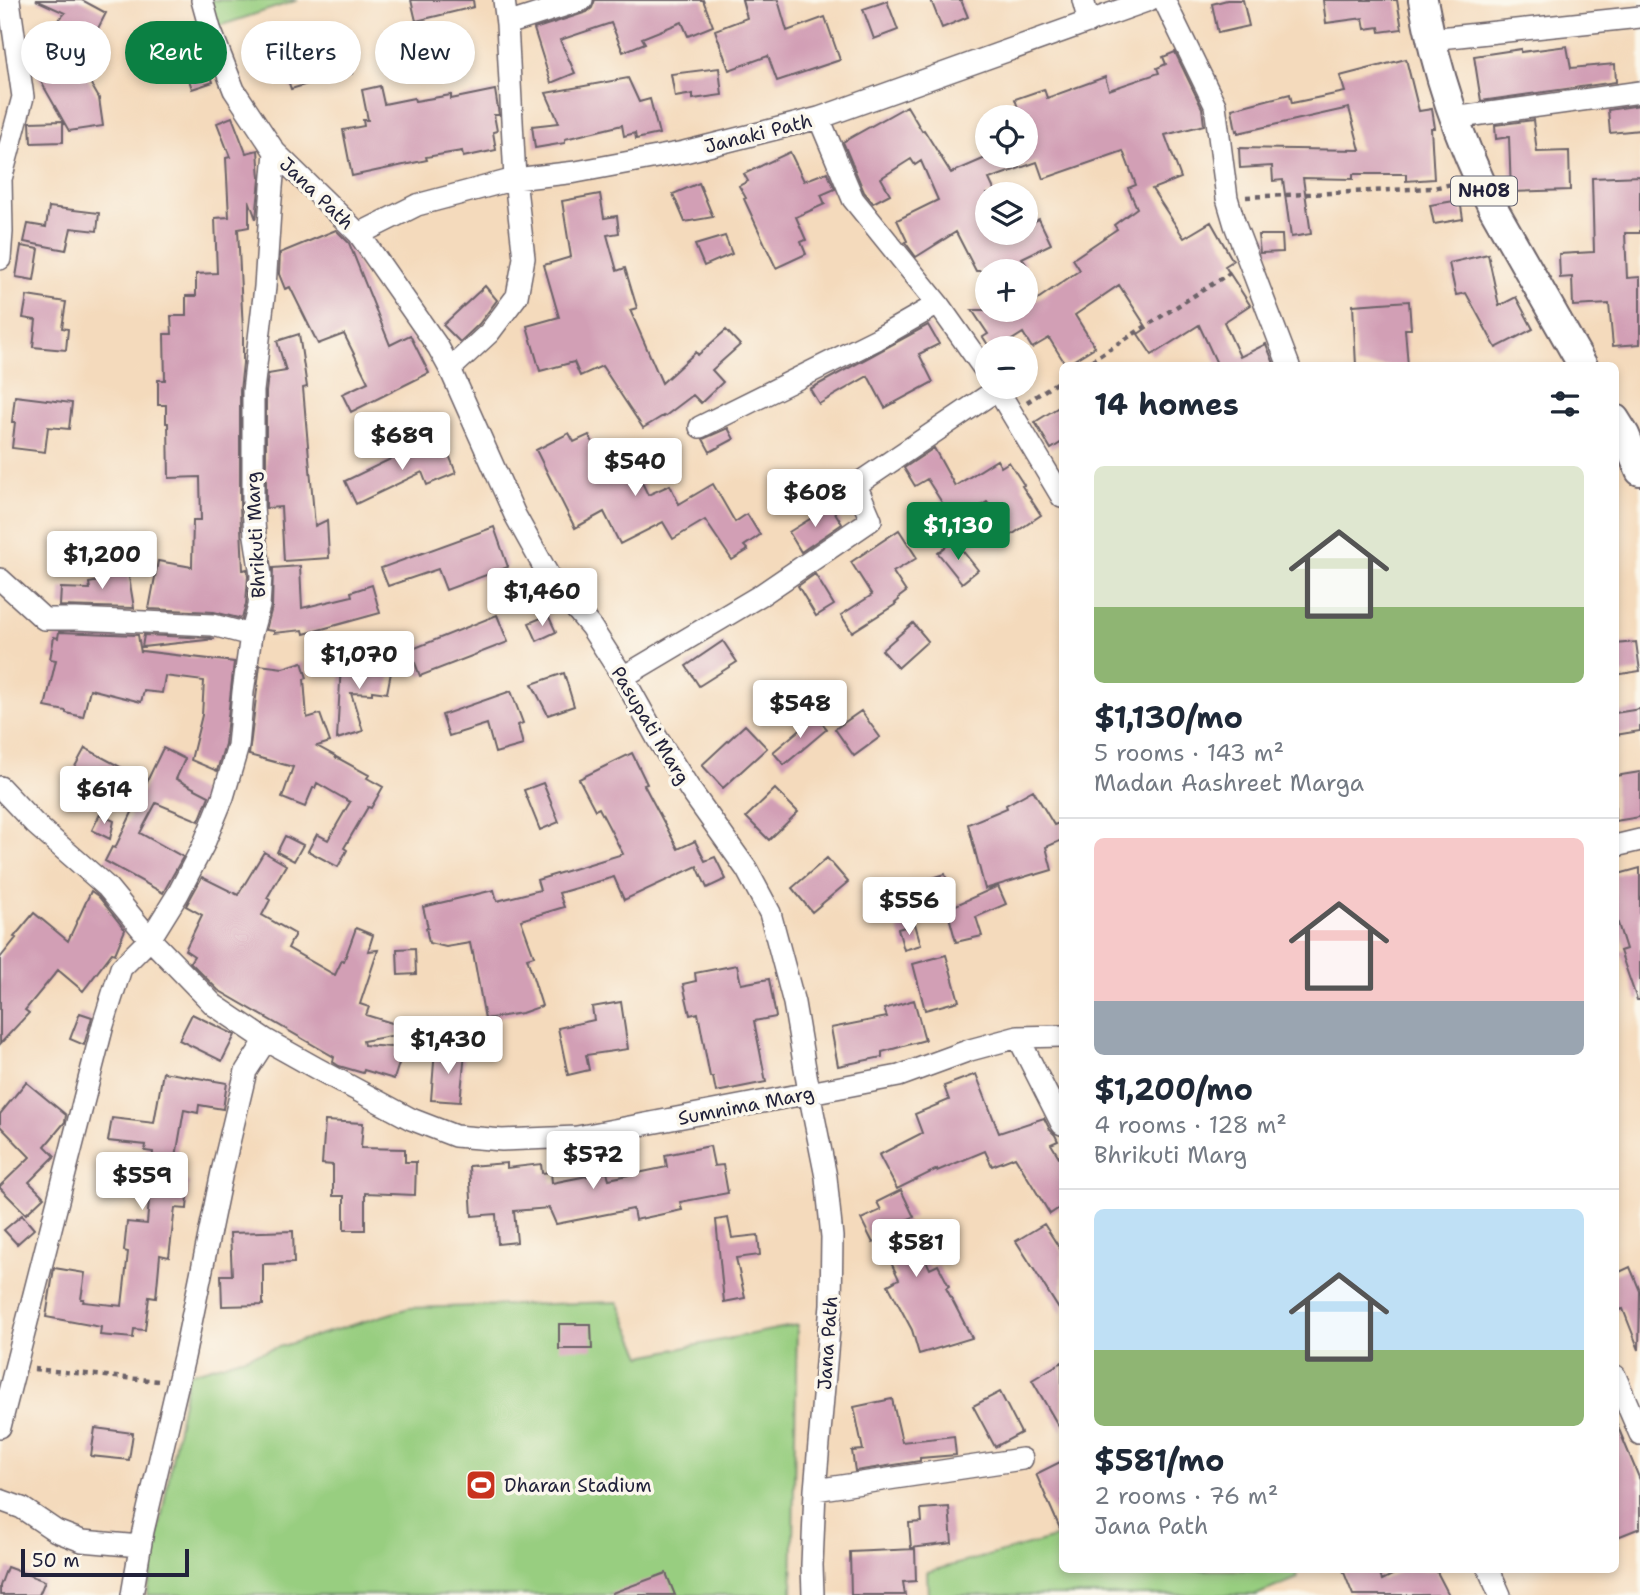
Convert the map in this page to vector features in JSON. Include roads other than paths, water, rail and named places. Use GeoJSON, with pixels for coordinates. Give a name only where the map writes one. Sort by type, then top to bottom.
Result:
{"type":"FeatureCollection","features":[{"type":"Feature","properties":{"kind":"main road","name":"NH08"},"geometry":{"type":"LineString","coordinates":[[1423,0],[1430,39],[1453,118],[1478,178],[1581,362]]}},
{"type":"Feature","properties":{"kind":"main road"},"geometry":{"type":"LineString","coordinates":[[1619,425],[1640,471]]}},
{"type":"Feature","properties":{"kind":"street"},"geometry":{"type":"LineString","coordinates":[[0,259],[1,180],[23,97],[9,0]]}},
{"type":"Feature","properties":{"kind":"street","name":"Jana Path"},"geometry":{"type":"LineString","coordinates":[[202,0],[210,29],[234,90],[275,152],[359,234]]}},
{"type":"Feature","properties":{"kind":"street"},"geometry":{"type":"LineString","coordinates":[[450,369],[489,332],[517,296],[524,258],[515,179],[504,0]]}},
{"type":"Feature","properties":{"kind":"street"},"geometry":{"type":"LineString","coordinates":[[507,24],[582,0]]}},
{"type":"Feature","properties":{"kind":"street"},"geometry":{"type":"LineString","coordinates":[[1083,0],[1089,22]]}},
{"type":"Feature","properties":{"kind":"street","name":"Janaki Path"},"geometry":{"type":"LineString","coordinates":[[359,234],[417,205],[515,179],[576,172],[684,152],[818,118],[1149,0]]}},
{"type":"Feature","properties":{"kind":"street"},"geometry":{"type":"LineString","coordinates":[[1164,0],[1215,105],[1227,198],[1287,362]]}},
{"type":"Feature","properties":{"kind":"street"},"geometry":{"type":"LineString","coordinates":[[1430,39],[1640,17]]}},
{"type":"Feature","properties":{"kind":"street"},"geometry":{"type":"LineString","coordinates":[[1453,118],[1640,92]]}},
{"type":"Feature","properties":{"kind":"street"},"geometry":{"type":"LineString","coordinates":[[818,118],[853,199],[938,304],[975,356]]}},
{"type":"Feature","properties":{"kind":"street","name":"Bhrikuti Marg"},"geometry":{"type":"LineString","coordinates":[[0,1427],[103,1025],[121,968],[149,939],[178,894],[203,846],[223,797],[238,746],[243,692],[251,635],[259,606],[261,575],[253,506],[253,391],[265,287],[275,152]]}},
{"type":"Feature","properties":{"kind":"street","name":"Pasupati Marg"},"geometry":{"type":"LineString","coordinates":[[359,234],[438,347],[515,515],[550,578],[591,627],[691,791],[747,870],[770,913],[794,1003],[809,1092]]}},
{"type":"Feature","properties":{"kind":"street"},"geometry":{"type":"LineString","coordinates":[[700,427],[877,339],[938,304]]}},
{"type":"Feature","properties":{"kind":"street"},"geometry":{"type":"LineString","coordinates":[[623,677],[761,595],[871,520],[856,485],[975,397]]}},
{"type":"Feature","properties":{"kind":"street"},"geometry":{"type":"LineString","coordinates":[[1004,399],[1059,492]]}},
{"type":"Feature","properties":{"kind":"street"},"geometry":{"type":"LineString","coordinates":[[0,579],[44,619],[213,625],[251,635]]}},
{"type":"Feature","properties":{"kind":"street","name":"Sumnima Marg"},"geometry":{"type":"LineString","coordinates":[[0,787],[35,824],[107,887],[149,939],[214,1005],[265,1040],[411,1119],[455,1136],[502,1140],[578,1137],[899,1076],[971,1050],[1018,1037],[1059,1036]]}},
{"type":"Feature","properties":{"kind":"street"},"geometry":{"type":"LineString","coordinates":[[1619,845],[1640,841]]}},
{"type":"Feature","properties":{"kind":"street"},"geometry":{"type":"LineString","coordinates":[[1018,1037],[1059,1118]]}},
{"type":"Feature","properties":{"kind":"street"},"geometry":{"type":"LineString","coordinates":[[132,1595],[140,1546],[246,1071],[265,1040]]}},
{"type":"Feature","properties":{"kind":"street","name":"Jana Path"},"geometry":{"type":"LineString","coordinates":[[809,1092],[826,1177],[832,1237],[831,1305],[816,1490],[813,1595]]}},
{"type":"Feature","properties":{"kind":"street"},"geometry":{"type":"LineString","coordinates":[[1619,1385],[1640,1434]]}},
{"type":"Feature","properties":{"kind":"street"},"geometry":{"type":"LineString","coordinates":[[816,1490],[1022,1459]]}},
{"type":"Feature","properties":{"kind":"street"},"geometry":{"type":"LineString","coordinates":[[0,1500],[22,1508],[56,1531],[82,1541],[140,1546]]}},
{"type":"Feature","properties":{"kind":"street"},"geometry":{"type":"LineString","coordinates":[[1490,1573],[1500,1595]]}},
{"type":"Feature","properties":{"kind":"place","name":"Dharan Stadium"},"geometry":{"type":"Point","coordinates":[481,1485]}}]}
